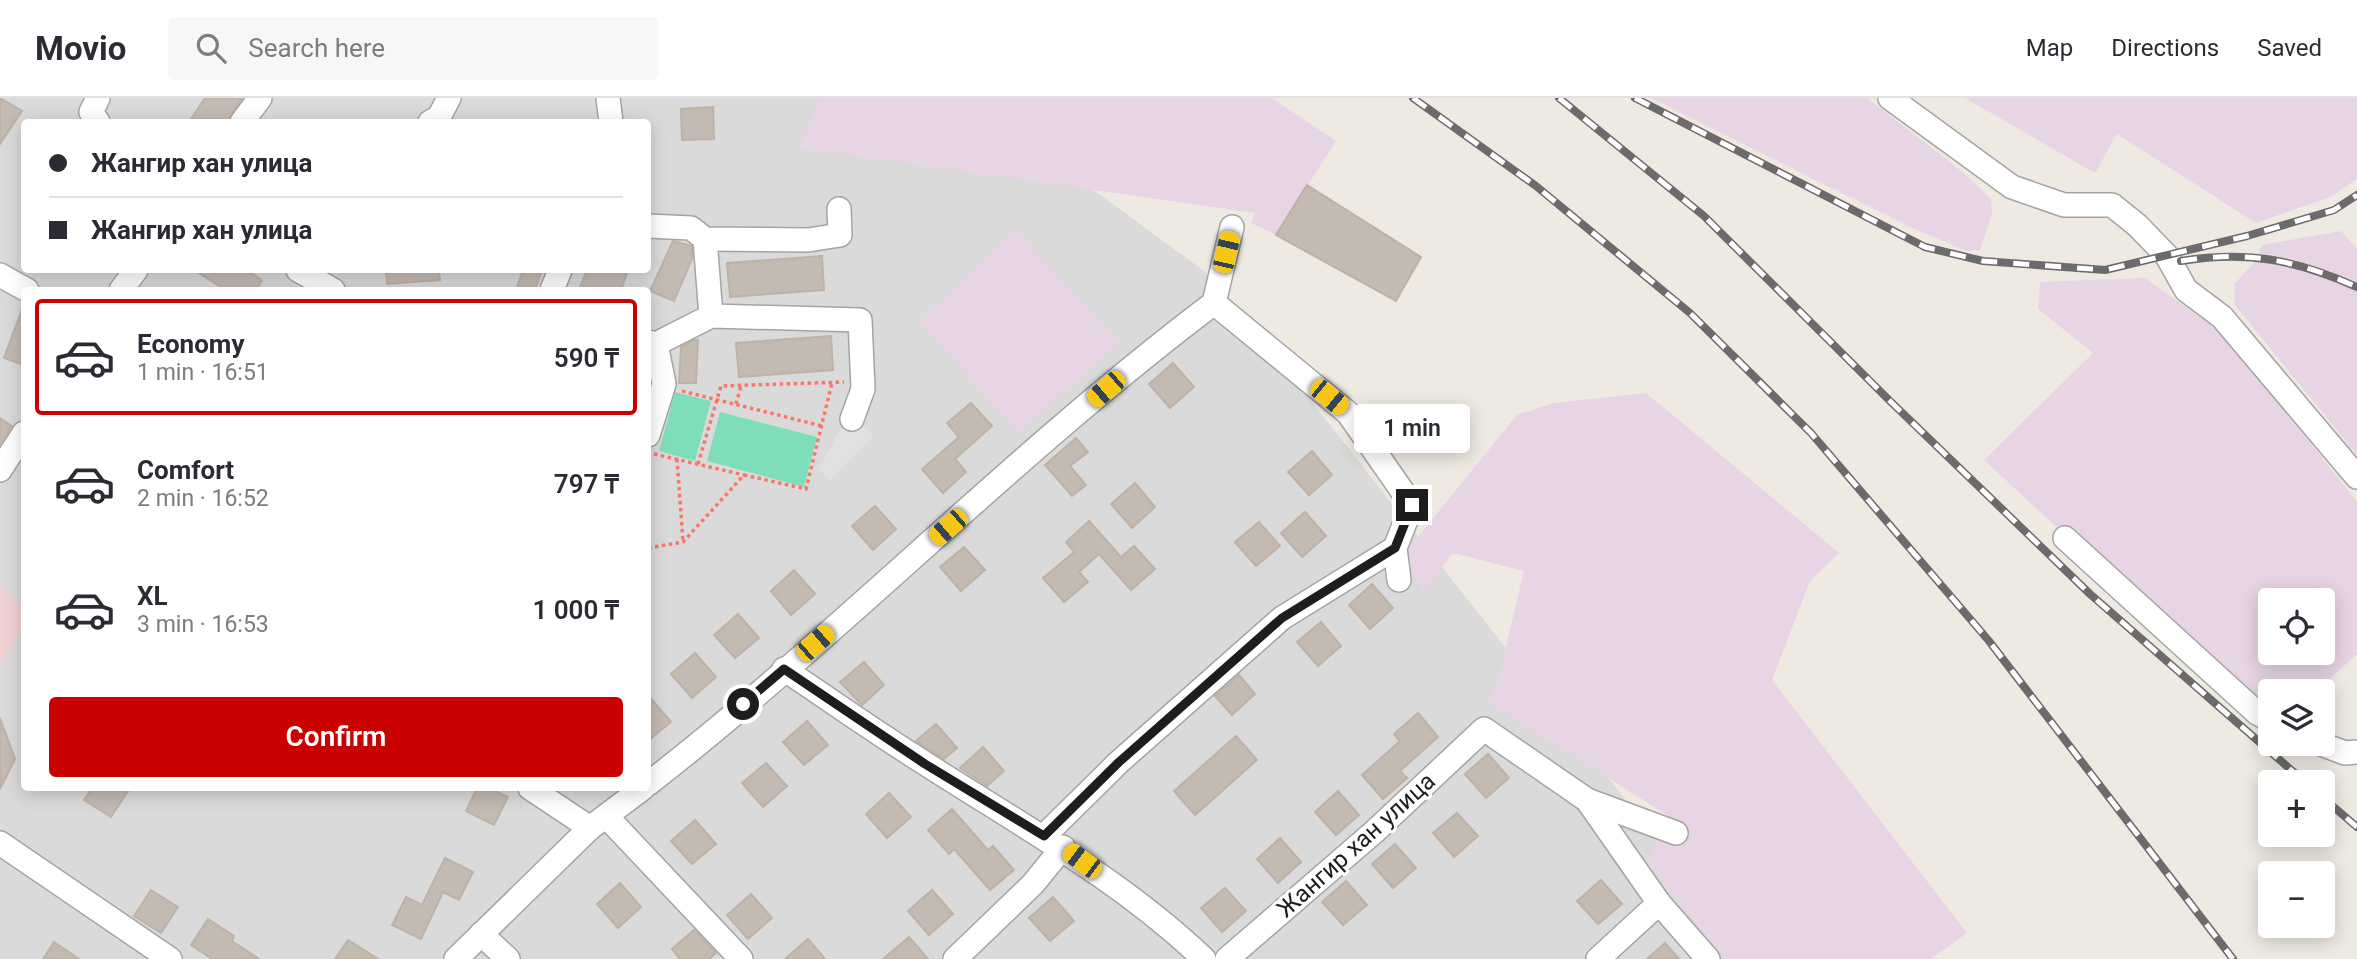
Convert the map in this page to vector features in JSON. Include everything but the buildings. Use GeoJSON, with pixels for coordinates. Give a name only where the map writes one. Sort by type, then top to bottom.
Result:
{"type":"FeatureCollection","features":[{"type":"Feature","properties":{"kind":"street"},"geometry":{"type":"LineString","coordinates":[[96,119],[92,112],[98,98]]}},
{"type":"Feature","properties":{"kind":"street"},"geometry":{"type":"LineString","coordinates":[[244,119],[260,98]]}},
{"type":"Feature","properties":{"kind":"street"},"geometry":{"type":"LineString","coordinates":[[435,119],[449,98]]}},
{"type":"Feature","properties":{"kind":"street"},"geometry":{"type":"LineString","coordinates":[[608,98],[611,119]]}},
{"type":"Feature","properties":{"kind":"street"},"geometry":{"type":"LineString","coordinates":[[1890,98],[2012,187],[2064,205],[2112,205],[2137,225],[2166,256],[2186,290],[2222,317],[2357,477]]}},
{"type":"Feature","properties":{"kind":"street"},"geometry":{"type":"LineString","coordinates":[[651,226],[691,228],[705,239],[808,240],[840,235],[839,209]]}},
{"type":"Feature","properties":{"kind":"street"},"geometry":{"type":"LineString","coordinates":[[651,781],[1146,354],[1214,303],[1231,227]]}},
{"type":"Feature","properties":{"kind":"street"},"geometry":{"type":"LineString","coordinates":[[705,239],[711,316]]}},
{"type":"Feature","properties":{"kind":"street"},"geometry":{"type":"LineString","coordinates":[[303,273],[328,287]]}},
{"type":"Feature","properties":{"kind":"street"},"geometry":{"type":"LineString","coordinates":[[0,275],[22,287]]}},
{"type":"Feature","properties":{"kind":"street"},"geometry":{"type":"LineString","coordinates":[[1214,303],[1348,413],[1412,505],[1395,548],[1399,580]]}},
{"type":"Feature","properties":{"kind":"street"},"geometry":{"type":"LineString","coordinates":[[654,444],[664,384],[652,343],[711,316],[860,320],[863,382],[852,419]]}},
{"type":"Feature","properties":{"kind":"street"},"geometry":{"type":"LineString","coordinates":[[0,470],[21,442]]}},
{"type":"Feature","properties":{"kind":"street"},"geometry":{"type":"LineString","coordinates":[[2065,538],[2258,714]]}},
{"type":"Feature","properties":{"kind":"street"},"geometry":{"type":"LineString","coordinates":[[955,959],[1033,884],[1053,842],[1119,762],[1282,618],[1395,548]]}},
{"type":"Feature","properties":{"kind":"street"},"geometry":{"type":"LineString","coordinates":[[784,669],[925,764],[1053,842],[1176,932],[1204,959]]}},
{"type":"Feature","properties":{"kind":"street","name":"Жангир хан улица"},"geometry":{"type":"LineString","coordinates":[[1227,959],[1374,832],[1484,729],[1587,800]]}},
{"type":"Feature","properties":{"kind":"street"},"geometry":{"type":"LineString","coordinates":[[2335,749],[2345,753],[2357,752]]}},
{"type":"Feature","properties":{"kind":"street"},"geometry":{"type":"LineString","coordinates":[[536,791],[598,822],[741,959]]}},
{"type":"Feature","properties":{"kind":"street"},"geometry":{"type":"LineString","coordinates":[[456,959],[598,822],[639,791]]}},
{"type":"Feature","properties":{"kind":"street"},"geometry":{"type":"LineString","coordinates":[[1587,800],[1676,833]]}},
{"type":"Feature","properties":{"kind":"street"},"geometry":{"type":"LineString","coordinates":[[1587,800],[1659,904],[1708,959]]}},
{"type":"Feature","properties":{"kind":"street"},"geometry":{"type":"LineString","coordinates":[[0,843],[170,959]]}},
{"type":"Feature","properties":{"kind":"street"},"geometry":{"type":"LineString","coordinates":[[1598,959],[1659,904]]}},
{"type":"Feature","properties":{"kind":"street"},"geometry":{"type":"LineString","coordinates":[[481,934],[509,959]]}},
{"type":"Feature","properties":{"kind":"path"},"geometry":{"type":"LineString","coordinates":[[698,464],[721,386],[863,382]]}},
{"type":"Feature","properties":{"kind":"path"},"geometry":{"type":"LineString","coordinates":[[654,444],[677,459],[806,489],[832,383]]}},
{"type":"Feature","properties":{"kind":"path"},"geometry":{"type":"LineString","coordinates":[[736,404],[741,385]]}},
{"type":"Feature","properties":{"kind":"path"},"geometry":{"type":"LineString","coordinates":[[672,388],[822,426]]}},
{"type":"Feature","properties":{"kind":"path"},"geometry":{"type":"LineString","coordinates":[[677,459],[683,542]]}},
{"type":"Feature","properties":{"kind":"path"},"geometry":{"type":"LineString","coordinates":[[651,547],[683,542],[744,474]]}},
{"type":"Feature","properties":{"kind":"shaded area"},"geometry":{"type":"Polygon","coordinates":[[[0,98],[968,98],[1215,279],[1751,959],[0,959],[0,98]]]}},
{"type":"Feature","properties":{"kind":"shaded area"},"geometry":{"type":"Polygon","coordinates":[[[819,98],[1272,98],[1336,141],[1276,235],[1251,223],[1255,213],[800,148],[819,98]]]}},
{"type":"Feature","properties":{"kind":"shaded area"},"geometry":{"type":"Polygon","coordinates":[[[1651,98],[1867,98],[1964,173],[1991,199],[1992,214],[1980,250],[1967,251],[1912,228],[1651,98]]]}},
{"type":"Feature","properties":{"kind":"shaded area"},"geometry":{"type":"Polygon","coordinates":[[[1965,98],[2357,98],[2357,179],[2330,197],[2256,223],[2117,134],[2095,173],[1965,98]]]}},
{"type":"Feature","properties":{"kind":"shaded area"},"geometry":{"type":"Polygon","coordinates":[[[1015,229],[1119,343],[1018,433],[919,320],[1015,229]]]}},
{"type":"Feature","properties":{"kind":"shaded area"},"geometry":{"type":"Polygon","coordinates":[[[2341,231],[2357,249],[2357,455],[2235,305],[2234,284],[2255,262],[2262,245],[2341,231]]]}},
{"type":"Feature","properties":{"kind":"shaded area"},"geometry":{"type":"Polygon","coordinates":[[[2145,278],[2227,337],[2357,502],[2357,654],[2330,679],[2258,679],[2258,713],[1984,460],[2093,353],[2038,309],[2040,282],[2145,278]]]}},
{"type":"Feature","properties":{"kind":"shaded area"},"geometry":{"type":"Polygon","coordinates":[[[1646,393],[1839,553],[1810,581],[1772,680],[1967,933],[1931,959],[1724,959],[1648,862],[1667,815],[1489,703],[1500,672],[1524,571],[1453,553],[1423,593],[1403,555],[1517,415],[1554,403],[1646,393]]]}},
{"type":"Feature","properties":{"kind":"shaded area"},"geometry":{"type":"Polygon","coordinates":[[[850,411],[874,436],[830,481],[819,469],[850,411]]]}},
{"type":"Feature","properties":{"kind":"shaded area"},"geometry":{"type":"Polygon","coordinates":[[[0,586],[21,602],[21,629],[0,664],[0,586]]]}},
{"type":"Feature","properties":{"kind":"green space"},"geometry":{"type":"Polygon","coordinates":[[[675,392],[711,401],[695,461],[659,451],[675,392]]]}},
{"type":"Feature","properties":{"kind":"green space"},"geometry":{"type":"Polygon","coordinates":[[[720,412],[817,437],[804,487],[707,461],[720,412]]]}},
{"type":"Feature","properties":{"kind":"railway"},"geometry":{"type":"LineString","coordinates":[[1413,98],[1536,186],[1690,313],[1811,433],[1989,641],[2233,959]]}},
{"type":"Feature","properties":{"kind":"railway"},"geometry":{"type":"LineString","coordinates":[[1559,98],[1704,216],[2090,594],[2291,770]]}},
{"type":"Feature","properties":{"kind":"railway"},"geometry":{"type":"LineString","coordinates":[[1635,98],[1925,247],[1983,261],[2105,270],[2247,236],[2334,210],[2357,195]]}},
{"type":"Feature","properties":{"kind":"railway"},"geometry":{"type":"LineString","coordinates":[[2181,261],[2228,257],[2271,260],[2313,270],[2357,287]]}},
{"type":"Feature","properties":{"kind":"railway"},"geometry":{"type":"LineString","coordinates":[[2335,808],[2357,827]]}},
{"type":"Feature","properties":{"kind":"route"},"geometry":{"type":"LineString","coordinates":[[743,704],[784,669],[925,764],[1044,836],[1119,762],[1282,618],[1395,548],[1412,505]]}}]}
